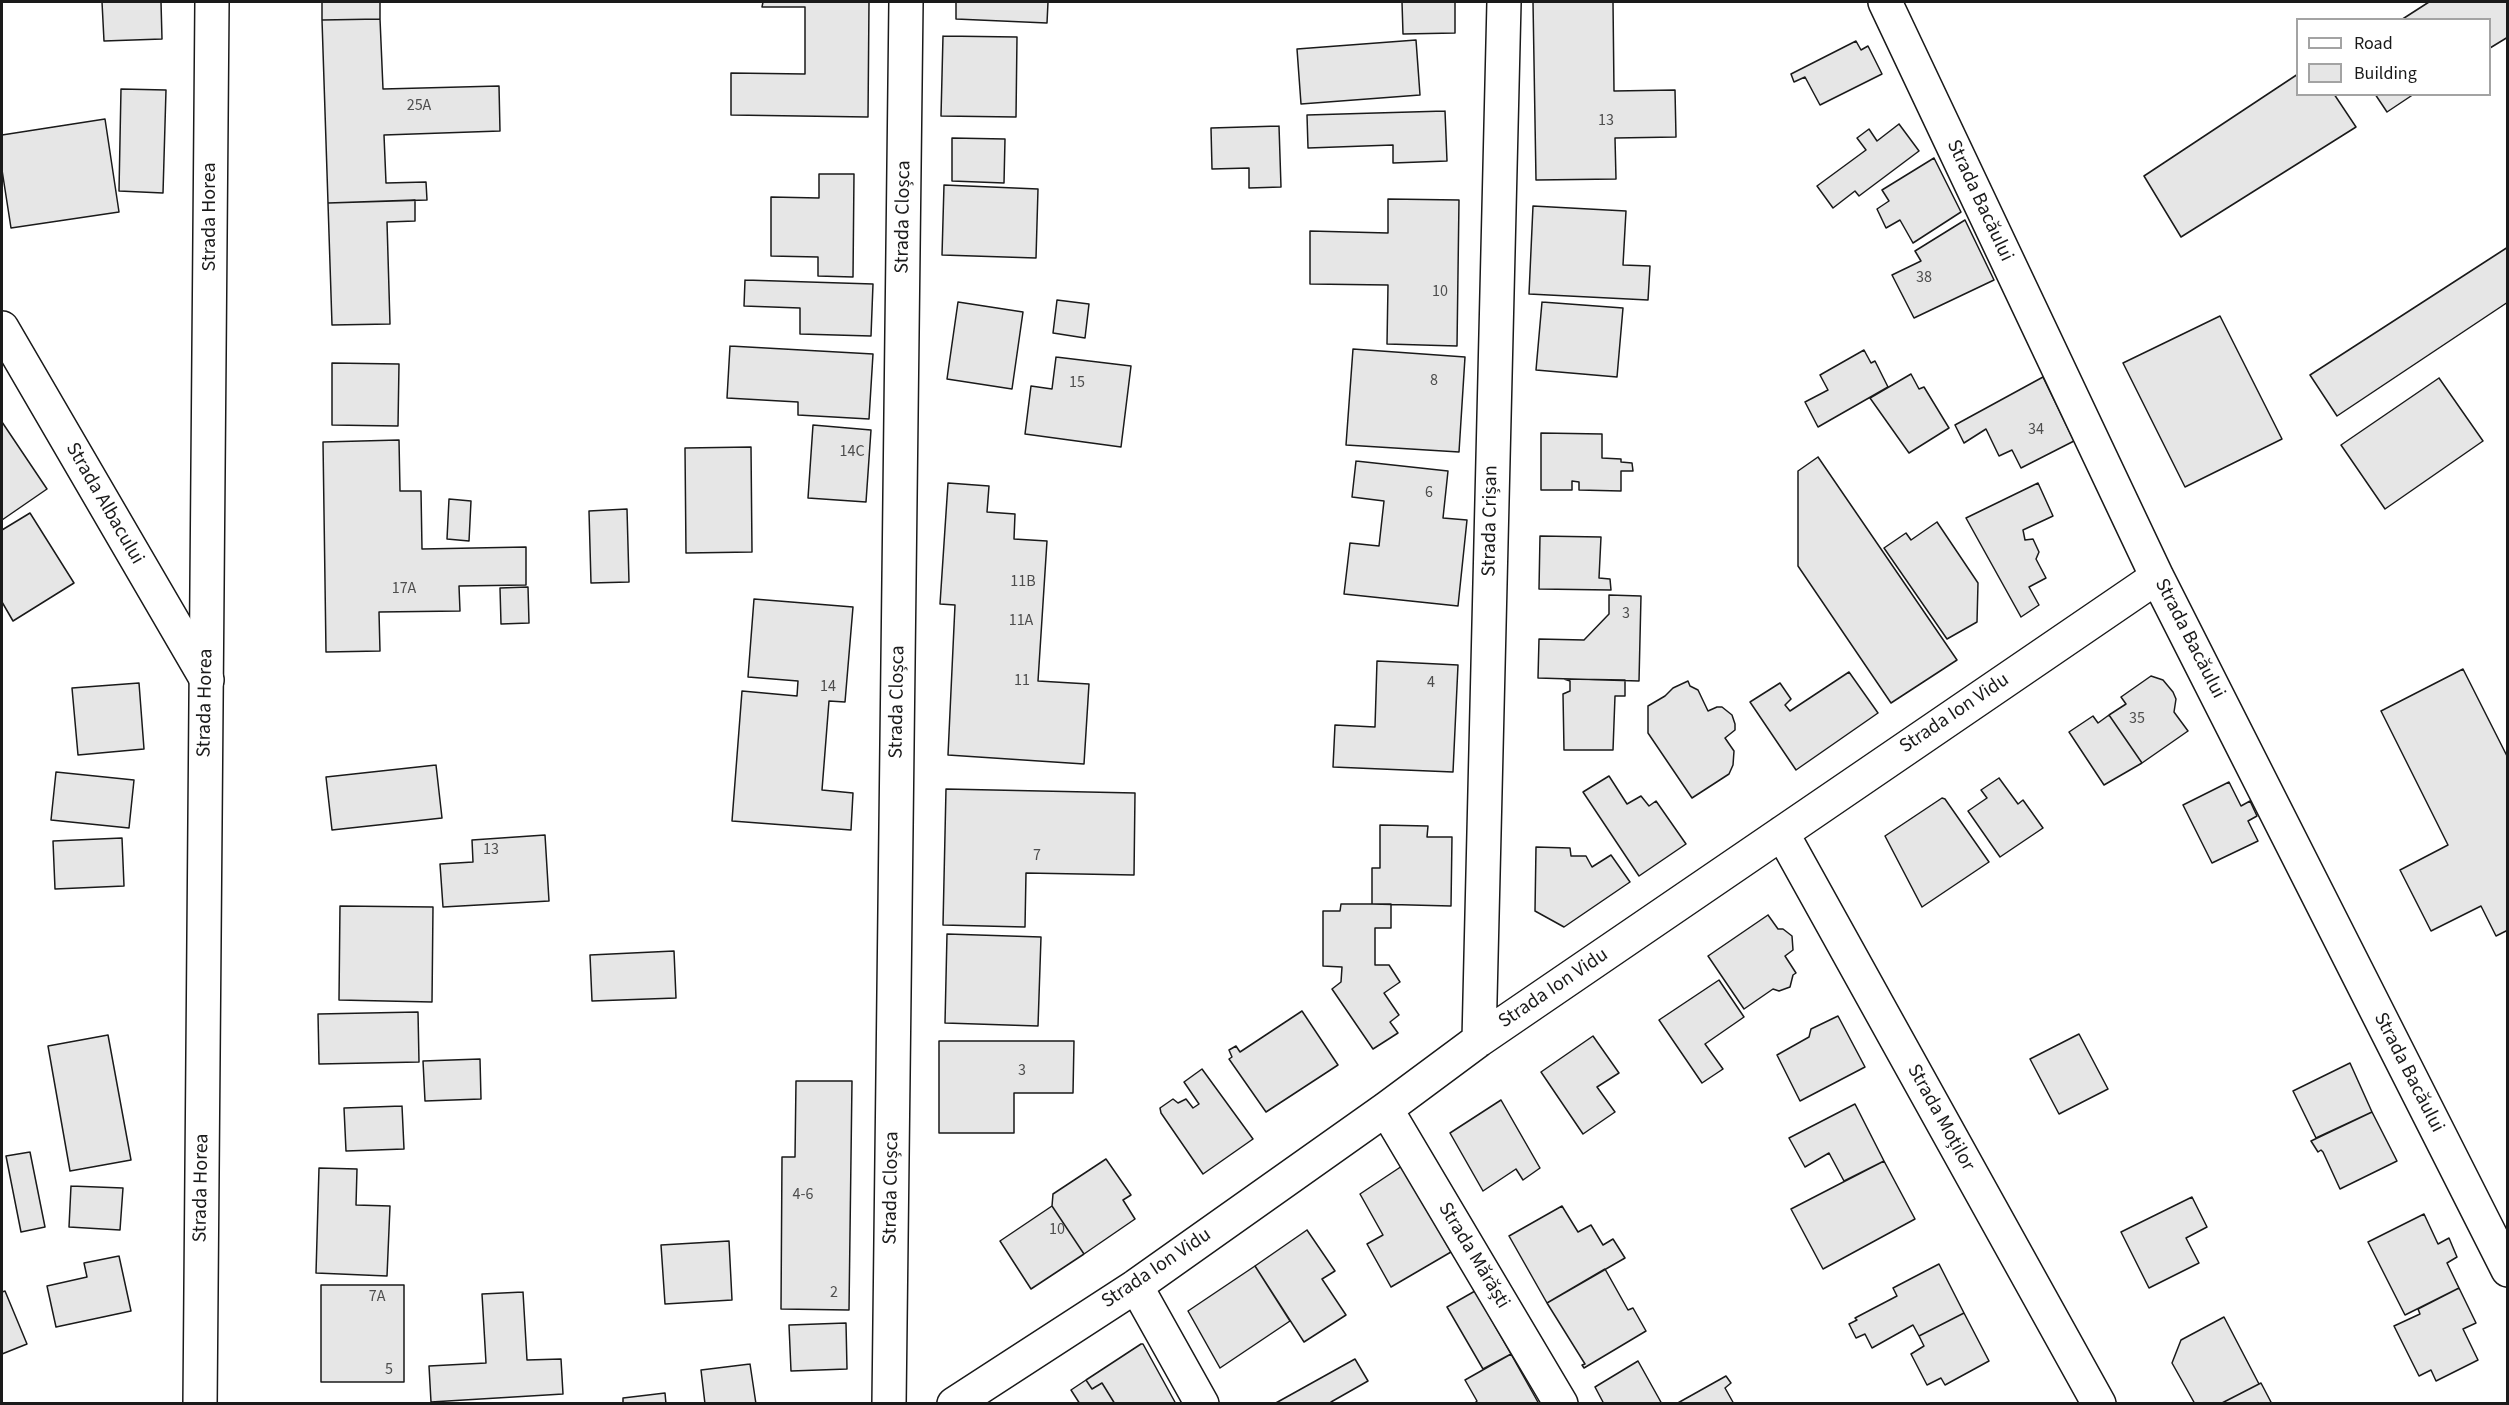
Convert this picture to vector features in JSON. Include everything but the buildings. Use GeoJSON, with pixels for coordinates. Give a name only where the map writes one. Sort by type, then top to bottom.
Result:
{"type":"FeatureCollection","features":[{"type":"Feature","properties":{"kind":"street","name":"Strada Horea"},"geometry":{"type":"LineString","coordinates":[[196,1401],[207,680],[212,2]]}},
{"type":"Feature","properties":{"kind":"street","name":"Strada Cloșca"},"geometry":{"type":"LineString","coordinates":[[890,1404],[906,2]]}},
{"type":"Feature","properties":{"kind":"street","name":"Strada Crișan"},"geometry":{"type":"LineString","coordinates":[[1479,1040],[1504,2]]}},
{"type":"Feature","properties":{"kind":"street","name":"Strada Bacăului"},"geometry":{"type":"LineString","coordinates":[[1885,2],[2157,577],[2508,1269]]}},
{"type":"Feature","properties":{"kind":"street","name":"Strada Albacului"},"geometry":{"type":"LineString","coordinates":[[2,328],[207,680]]}},
{"type":"Feature","properties":{"kind":"street","name":"Strada Ion Vidu"},"geometry":{"type":"LineString","coordinates":[[954,1404],[1136,1286],[1386,1109],[1479,1040],[2157,577]]}},
{"type":"Feature","properties":{"kind":"street","name":"Strada Moților"},"geometry":{"type":"LineString","coordinates":[[1782,833],[2099,1404]]}},
{"type":"Feature","properties":{"kind":"street","name":"Strada Mărăști"},"geometry":{"type":"LineString","coordinates":[[1386,1109],[1561,1404]]}},
{"type":"Feature","properties":{"kind":"street"},"geometry":{"type":"LineString","coordinates":[[1136,1286],[1202,1404]]}}]}
